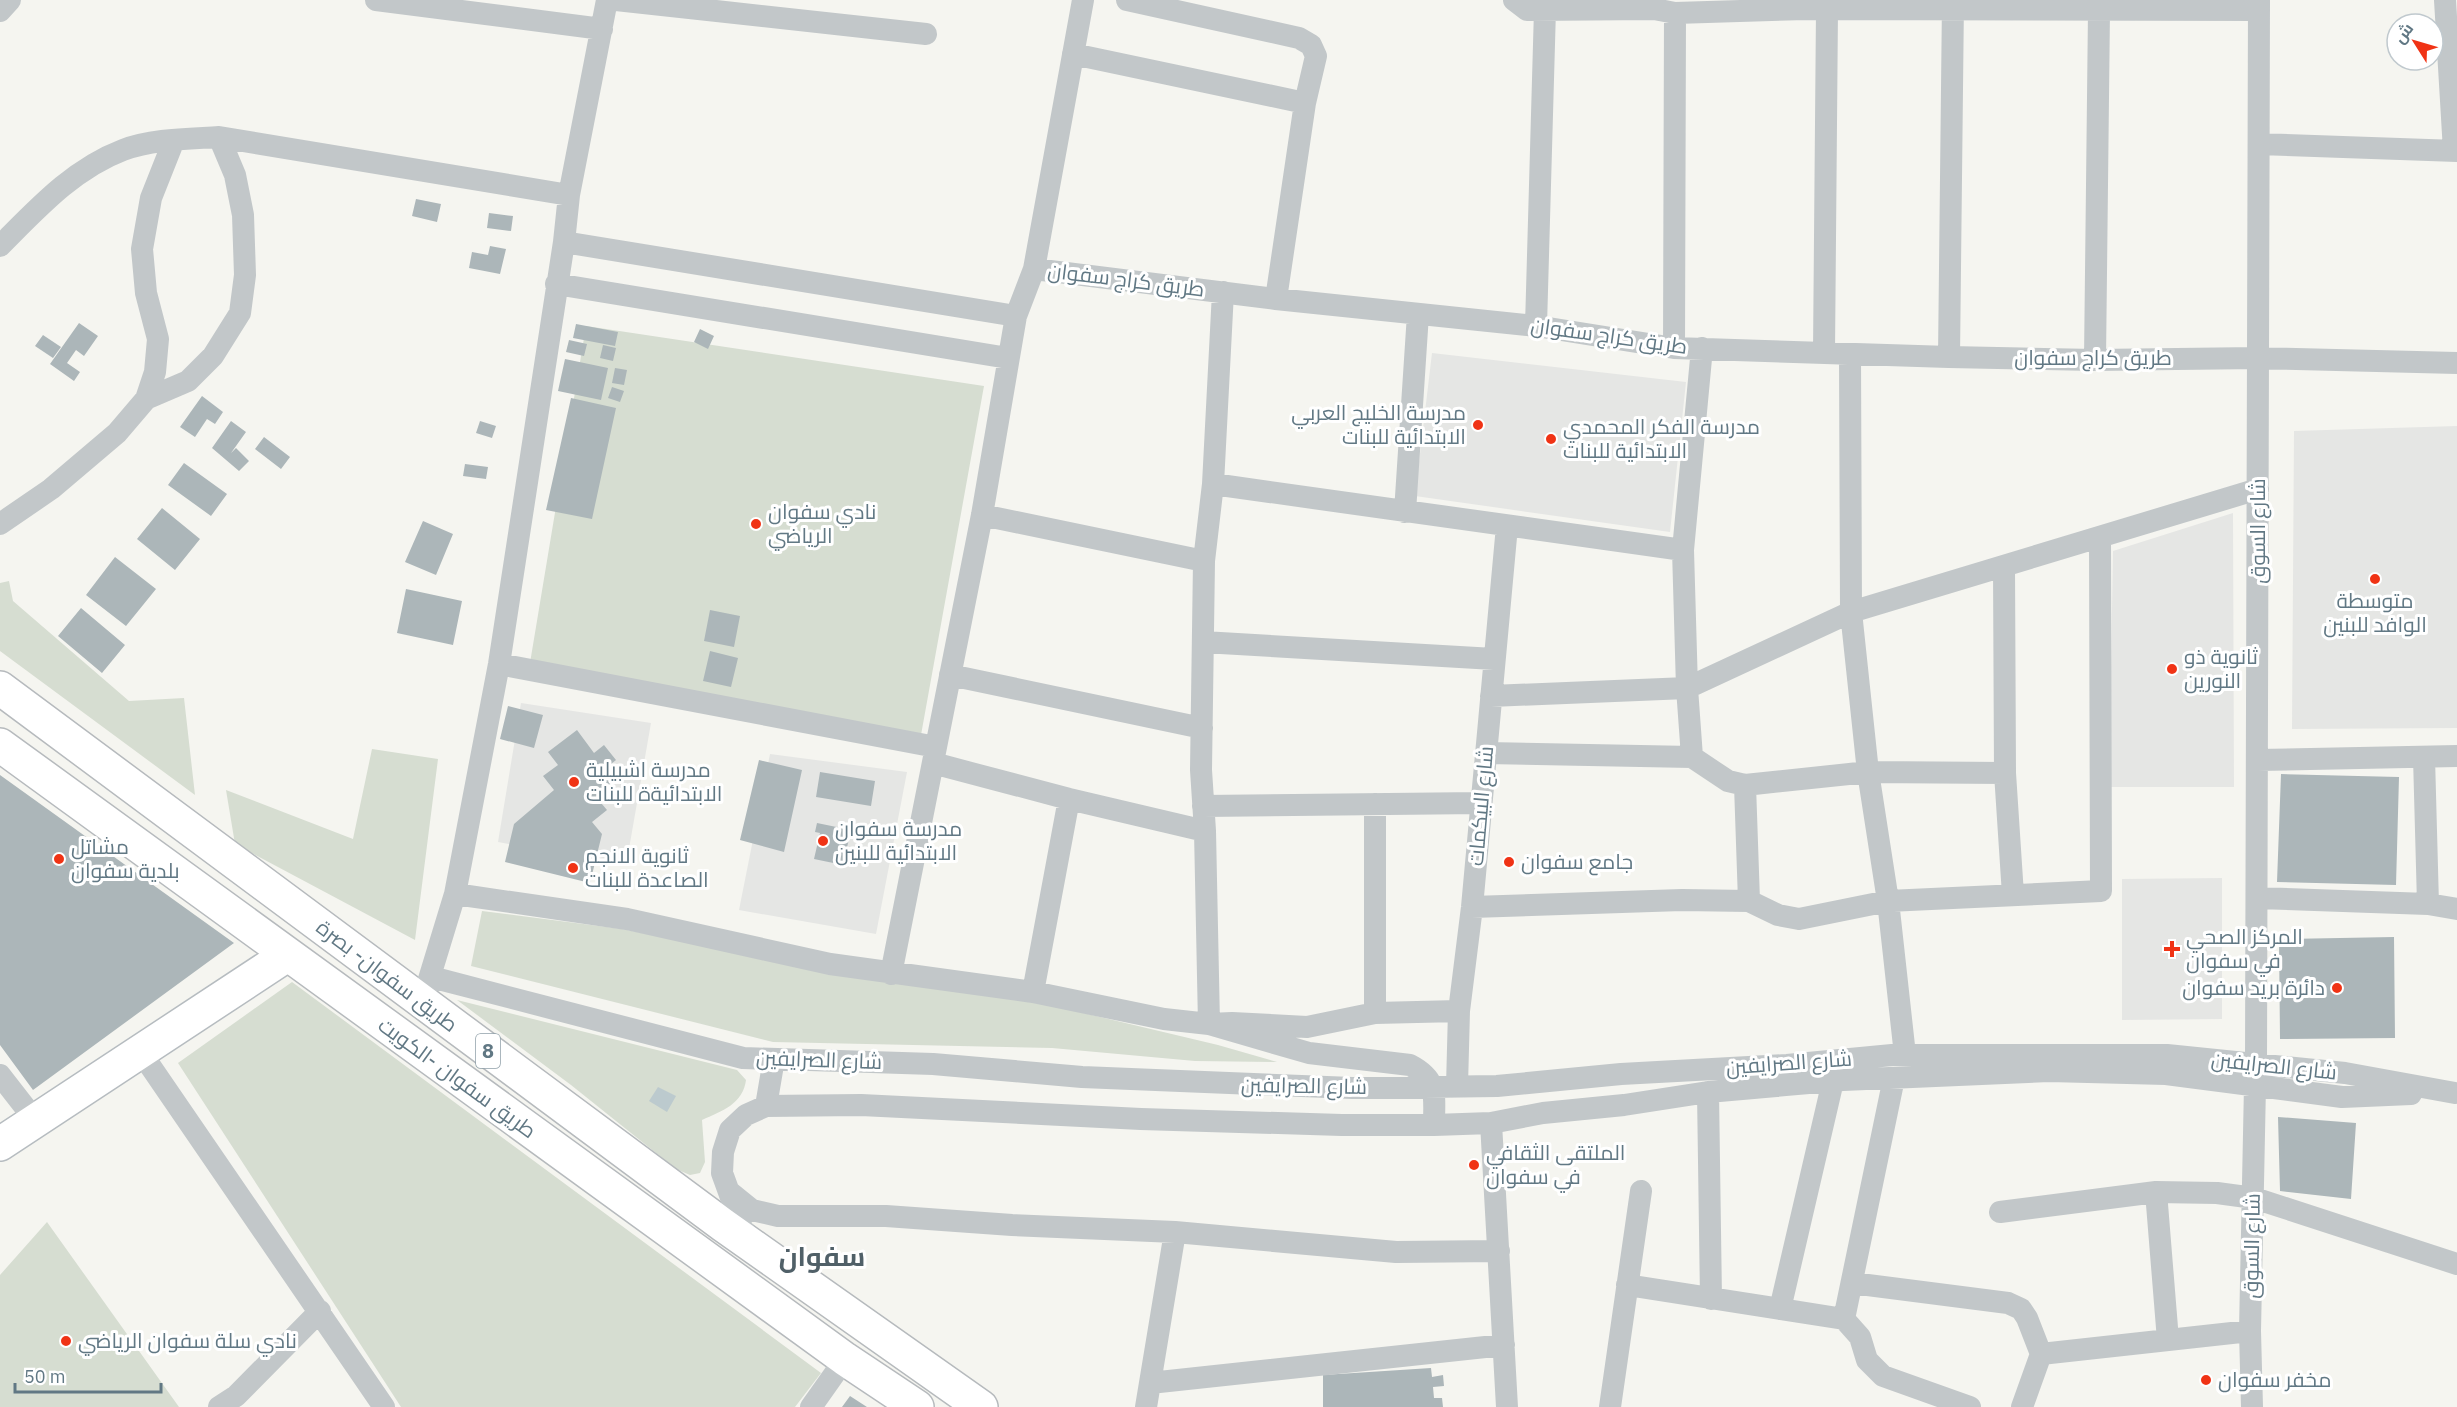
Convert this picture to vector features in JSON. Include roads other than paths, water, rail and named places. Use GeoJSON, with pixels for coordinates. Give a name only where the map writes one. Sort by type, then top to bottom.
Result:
{"type":"FeatureCollection","features":[{"type":"Feature","properties":{"kind":"main road","name":"طريق سفوان- بصرة"},"geometry":{"type":"LineString","coordinates":[[0,688],[426,990],[758,1251],[981,1407]]}},
{"type":"Feature","properties":{"kind":"main road","name":"طريق سفوان -الكويت"},"geometry":{"type":"LineString","coordinates":[[0,745],[770,1305],[917,1407]]}},
{"type":"Feature","properties":{"kind":"main road"},"geometry":{"type":"LineString","coordinates":[[0,1144],[287,955]]}},
{"type":"Feature","properties":{"kind":"main road"},"geometry":{"type":"LineString","coordinates":[[741,1284],[756,1275],[760,1269],[758,1251]]}},
{"type":"Feature","properties":{"kind":"main road"},"geometry":{"type":"LineString","coordinates":[[770,1305],[772,1289],[776,1282],[791,1274]]}},
{"type":"Feature","properties":{"kind":"street"},"geometry":{"type":"LineString","coordinates":[[0,11],[10,0]]}},
{"type":"Feature","properties":{"kind":"street"},"geometry":{"type":"LineString","coordinates":[[376,0],[602,29]]}},
{"type":"Feature","properties":{"kind":"street"},"geometry":{"type":"LineString","coordinates":[[426,990],[455,894],[499,664],[564,242],[569,195],[607,0]]}},
{"type":"Feature","properties":{"kind":"street"},"geometry":{"type":"LineString","coordinates":[[616,0],[926,34]]}},
{"type":"Feature","properties":{"kind":"street"},"geometry":{"type":"LineString","coordinates":[[891,974],[982,515],[1016,316],[1034,269],[1083,0]]}},
{"type":"Feature","properties":{"kind":"street"},"geometry":{"type":"LineString","coordinates":[[1127,0],[1299,38],[1311,45],[1316,56],[1305,102],[1276,299]]}},
{"type":"Feature","properties":{"kind":"street"},"geometry":{"type":"LineString","coordinates":[[1514,0],[1527,10],[1953,5],[2099,10],[2259,5]]}},
{"type":"Feature","properties":{"kind":"street"},"geometry":{"type":"LineString","coordinates":[[2259,144],[2455,151],[2445,0]]}},
{"type":"Feature","properties":{"kind":"street"},"geometry":{"type":"LineString","coordinates":[[1949,357],[1953,5]]}},
{"type":"Feature","properties":{"kind":"street","name":"شارع السوق"},"geometry":{"type":"LineString","coordinates":[[2256,1062],[2259,5]]}},
{"type":"Feature","properties":{"kind":"street"},"geometry":{"type":"LineString","coordinates":[[1813,6],[1824,352]]}},
{"type":"Feature","properties":{"kind":"street"},"geometry":{"type":"LineString","coordinates":[[1662,7],[1674,348]]}},
{"type":"Feature","properties":{"kind":"street"},"geometry":{"type":"LineString","coordinates":[[1536,326],[1545,9]]}},
{"type":"Feature","properties":{"kind":"street"},"geometry":{"type":"LineString","coordinates":[[2095,360],[2099,10]]}},
{"type":"Feature","properties":{"kind":"street"},"geometry":{"type":"LineString","coordinates":[[1073,54],[1305,102]]}},
{"type":"Feature","properties":{"kind":"street"},"geometry":{"type":"LineString","coordinates":[[0,246],[55,192],[87,167],[124,150],[174,140],[219,137],[569,195]]}},
{"type":"Feature","properties":{"kind":"street"},"geometry":{"type":"LineString","coordinates":[[146,399],[188,381],[213,356],[240,313],[245,275],[243,214],[235,175],[219,137]]}},
{"type":"Feature","properties":{"kind":"street"},"geometry":{"type":"LineString","coordinates":[[0,524],[59,482],[117,432],[146,399],[155,372],[158,339],[146,293],[142,249],[151,198],[174,140]]}},
{"type":"Feature","properties":{"kind":"street"},"geometry":{"type":"LineString","coordinates":[[564,242],[1016,316]]}},
{"type":"Feature","properties":{"kind":"street","name":"طريق كراج سفوان"},"geometry":{"type":"LineString","coordinates":[[1034,269],[1276,299],[1536,326],[1674,348],[1824,352],[1850,355],[2095,360],[2258,358],[2457,363]]}},
{"type":"Feature","properties":{"kind":"street"},"geometry":{"type":"LineString","coordinates":[[556,284],[1008,358]]}},
{"type":"Feature","properties":{"kind":"street"},"geometry":{"type":"LineString","coordinates":[[1209,1024],[1205,831],[1201,770],[1204,561],[1213,484],[1223,292]]}},
{"type":"Feature","properties":{"kind":"street"},"geometry":{"type":"LineString","coordinates":[[1405,512],[1419,314]]}},
{"type":"Feature","properties":{"kind":"street"},"geometry":{"type":"LineString","coordinates":[[1692,757],[1687,688],[1683,550],[1702,348]]}},
{"type":"Feature","properties":{"kind":"street"},"geometry":{"type":"LineString","coordinates":[[1850,355],[1851,612],[1868,772],[1888,901],[1905,1055]]}},
{"type":"Feature","properties":{"kind":"street"},"geometry":{"type":"LineString","coordinates":[[1213,484],[1683,550]]}},
{"type":"Feature","properties":{"kind":"street"},"geometry":{"type":"LineString","coordinates":[[1491,696],[1687,688],[1851,612],[2258,489]]}},
{"type":"Feature","properties":{"kind":"street"},"geometry":{"type":"LineString","coordinates":[[982,515],[1204,561]]}},
{"type":"Feature","properties":{"kind":"street","name":"شارع البيكمات"},"geometry":{"type":"LineString","coordinates":[[1457,1086],[1459,1011],[1472,907],[1507,526]]}},
{"type":"Feature","properties":{"kind":"street"},"geometry":{"type":"LineString","coordinates":[[1472,907],[1682,900],[1749,901],[1778,915],[1798,919],[1888,901],[2101,891],[2100,538]]}},
{"type":"Feature","properties":{"kind":"street"},"geometry":{"type":"LineString","coordinates":[[2004,567],[2005,774],[2013,895]]}},
{"type":"Feature","properties":{"kind":"street"},"geometry":{"type":"LineString","coordinates":[[1203,642],[1494,659]]}},
{"type":"Feature","properties":{"kind":"street"},"geometry":{"type":"LineString","coordinates":[[499,664],[934,755],[1069,799],[1205,831]]}},
{"type":"Feature","properties":{"kind":"street"},"geometry":{"type":"LineString","coordinates":[[950,675],[1202,728]]}},
{"type":"Feature","properties":{"kind":"street"},"geometry":{"type":"LineString","coordinates":[[1486,753],[1692,757],[1728,781],[1745,785],[1868,772],[2005,774]]}},
{"type":"Feature","properties":{"kind":"street"},"geometry":{"type":"LineString","coordinates":[[2257,760],[2457,756]]}},
{"type":"Feature","properties":{"kind":"street"},"geometry":{"type":"LineString","coordinates":[[2424,757],[2428,904]]}},
{"type":"Feature","properties":{"kind":"street"},"geometry":{"type":"LineString","coordinates":[[1745,785],[1749,901]]}},
{"type":"Feature","properties":{"kind":"street"},"geometry":{"type":"LineString","coordinates":[[1033,992],[1069,799]]}},
{"type":"Feature","properties":{"kind":"street"},"geometry":{"type":"LineString","coordinates":[[1203,806],[1481,803]]}},
{"type":"Feature","properties":{"kind":"street"},"geometry":{"type":"LineString","coordinates":[[1375,804],[1375,1013]]}},
{"type":"Feature","properties":{"kind":"street"},"geometry":{"type":"LineString","coordinates":[[455,894],[627,919],[830,964],[1033,992],[1164,1019],[1209,1024],[1307,1027],[1375,1013],[1459,1011]]}},
{"type":"Feature","properties":{"kind":"street"},"geometry":{"type":"LineString","coordinates":[[2257,898],[2428,904],[2457,909]]}},
{"type":"Feature","properties":{"kind":"street","name":"شارع الصرايفين"},"geometry":{"type":"LineString","coordinates":[[426,990],[743,1058],[933,1064],[1082,1077],[1308,1088],[1497,1086],[1621,1074],[1787,1065],[1905,1055],[2167,1055],[2256,1062],[2345,1073],[2456,1093]]}},
{"type":"Feature","properties":{"kind":"street"},"geometry":{"type":"LineString","coordinates":[[1209,1024],[1309,1053],[1410,1065],[1423,1072],[1433,1086],[1434,1125]]}},
{"type":"Feature","properties":{"kind":"street"},"geometry":{"type":"LineString","coordinates":[[1307,1027],[1308,1088]]}},
{"type":"Feature","properties":{"kind":"street"},"geometry":{"type":"LineString","coordinates":[[140,1051],[384,1407]]}},
{"type":"Feature","properties":{"kind":"street"},"geometry":{"type":"LineString","coordinates":[[758,1251],[742,1228],[722,1173],[723,1152],[730,1130],[747,1115],[777,1106],[774,1059]]}},
{"type":"Feature","properties":{"kind":"street","name":"شارع الصرايفين"},"geometry":{"type":"LineString","coordinates":[[777,1106],[861,1105],[1011,1114],[1341,1125],[1434,1125],[1491,1123],[1543,1113],[1624,1105],[1708,1092],[1833,1081],[2049,1071],[2166,1074],[2342,1097],[2456,1093]]}},
{"type":"Feature","properties":{"kind":"street"},"geometry":{"type":"LineString","coordinates":[[1621,1074],[1624,1105]]}},
{"type":"Feature","properties":{"kind":"street"},"geometry":{"type":"LineString","coordinates":[[0,1075],[35,1120]]}},
{"type":"Feature","properties":{"kind":"street"},"geometry":{"type":"LineString","coordinates":[[1844,1319],[1894,1077]]}},
{"type":"Feature","properties":{"kind":"street"},"geometry":{"type":"LineString","coordinates":[[1779,1309],[1833,1081]]}},
{"type":"Feature","properties":{"kind":"street","name":"شارع السوق"},"geometry":{"type":"LineString","coordinates":[[2252,1407],[2250,1331],[2255,1085]]}},
{"type":"Feature","properties":{"kind":"street"},"geometry":{"type":"LineString","coordinates":[[1708,1092],[1711,1299]]}},
{"type":"Feature","properties":{"kind":"street"},"geometry":{"type":"LineString","coordinates":[[1491,1123],[1507,1407]]}},
{"type":"Feature","properties":{"kind":"street"},"geometry":{"type":"LineString","coordinates":[[1610,1407],[1641,1191]]}},
{"type":"Feature","properties":{"kind":"street"},"geometry":{"type":"LineString","coordinates":[[2156,1192],[2168,1340]]}},
{"type":"Feature","properties":{"kind":"street"},"geometry":{"type":"LineString","coordinates":[[2000,1212],[2156,1192],[2217,1193],[2253,1198],[2457,1264]]}},
{"type":"Feature","properties":{"kind":"street"},"geometry":{"type":"LineString","coordinates":[[731,1193],[752,1210],[778,1216],[886,1215],[1012,1225],[1175,1232],[1396,1252],[1499,1251]]}},
{"type":"Feature","properties":{"kind":"street"},"geometry":{"type":"LineString","coordinates":[[1146,1407],[1175,1232]]}},
{"type":"Feature","properties":{"kind":"street"},"geometry":{"type":"LineString","coordinates":[[1852,1283],[2008,1303],[2021,1309],[2027,1318],[2041,1354],[2022,1407]]}},
{"type":"Feature","properties":{"kind":"street"},"geometry":{"type":"LineString","coordinates":[[1627,1285],[1844,1319],[1860,1337],[1867,1360],[1883,1376],[1970,1407]]}},
{"type":"Feature","properties":{"kind":"street"},"geometry":{"type":"LineString","coordinates":[[219,1407],[236,1396],[320,1311]]}},
{"type":"Feature","properties":{"kind":"street"},"geometry":{"type":"LineString","coordinates":[[2041,1354],[2250,1331]]}},
{"type":"Feature","properties":{"kind":"street"},"geometry":{"type":"LineString","coordinates":[[1150,1383],[1504,1345]]}},
{"type":"Feature","properties":{"kind":"street"},"geometry":{"type":"LineString","coordinates":[[811,1407],[845,1359]]}},
{"type":"Feature","properties":{"kind":"place","name":"مدرسة الخليج العربي الابتدائية للبنات"},"geometry":{"type":"Point","coordinates":[1478,425]}},
{"type":"Feature","properties":{"kind":"place","name":"مدرسة الفكر المحمدي الابتدائية للبنات"},"geometry":{"type":"Point","coordinates":[1551,439]}},
{"type":"Feature","properties":{"kind":"place","name":"نادي سفوان الرياضي"},"geometry":{"type":"Point","coordinates":[756,524]}},
{"type":"Feature","properties":{"kind":"place","name":"متوسطة الوافد للبنين"},"geometry":{"type":"Point","coordinates":[2375,579]}},
{"type":"Feature","properties":{"kind":"place","name":"ثانوية ذو النورين"},"geometry":{"type":"Point","coordinates":[2172,669]}},
{"type":"Feature","properties":{"kind":"place","name":"مدرسة اشبيلية الابتدائيةة للبنات"},"geometry":{"type":"Point","coordinates":[574,782]}},
{"type":"Feature","properties":{"kind":"place","name":"مدرسة سفوان الابتدائية للبنين"},"geometry":{"type":"Point","coordinates":[823,841]}},
{"type":"Feature","properties":{"kind":"place","name":"مشاتل بلدية سفوان"},"geometry":{"type":"Point","coordinates":[59,859]}},
{"type":"Feature","properties":{"kind":"place","name":"جامع سفوان"},"geometry":{"type":"Point","coordinates":[1509,862]}},
{"type":"Feature","properties":{"kind":"place","name":"ثانوية الانجم الصاعدة للبنات"},"geometry":{"type":"Point","coordinates":[573,868]}},
{"type":"Feature","properties":{"kind":"place","name":"المركز الصحي في سفوان"},"geometry":{"type":"Point","coordinates":[2172,949]}},
{"type":"Feature","properties":{"kind":"place","name":"دائرة بريد سفوان"},"geometry":{"type":"Point","coordinates":[2337,988]}},
{"type":"Feature","properties":{"kind":"place","name":"الملتقى الثقافي في سفوان"},"geometry":{"type":"Point","coordinates":[1474,1165]}},
{"type":"Feature","properties":{"kind":"place","name":"نادي سلة سفوان الرياضي"},"geometry":{"type":"Point","coordinates":[66,1341]}},
{"type":"Feature","properties":{"kind":"place","name":"مخفر سفوان"},"geometry":{"type":"Point","coordinates":[2206,1380]}},
{"type":"Feature","properties":{"kind":"district","name":"سفوان"},"geometry":{"type":"Point","coordinates":[822,1257]}}]}
